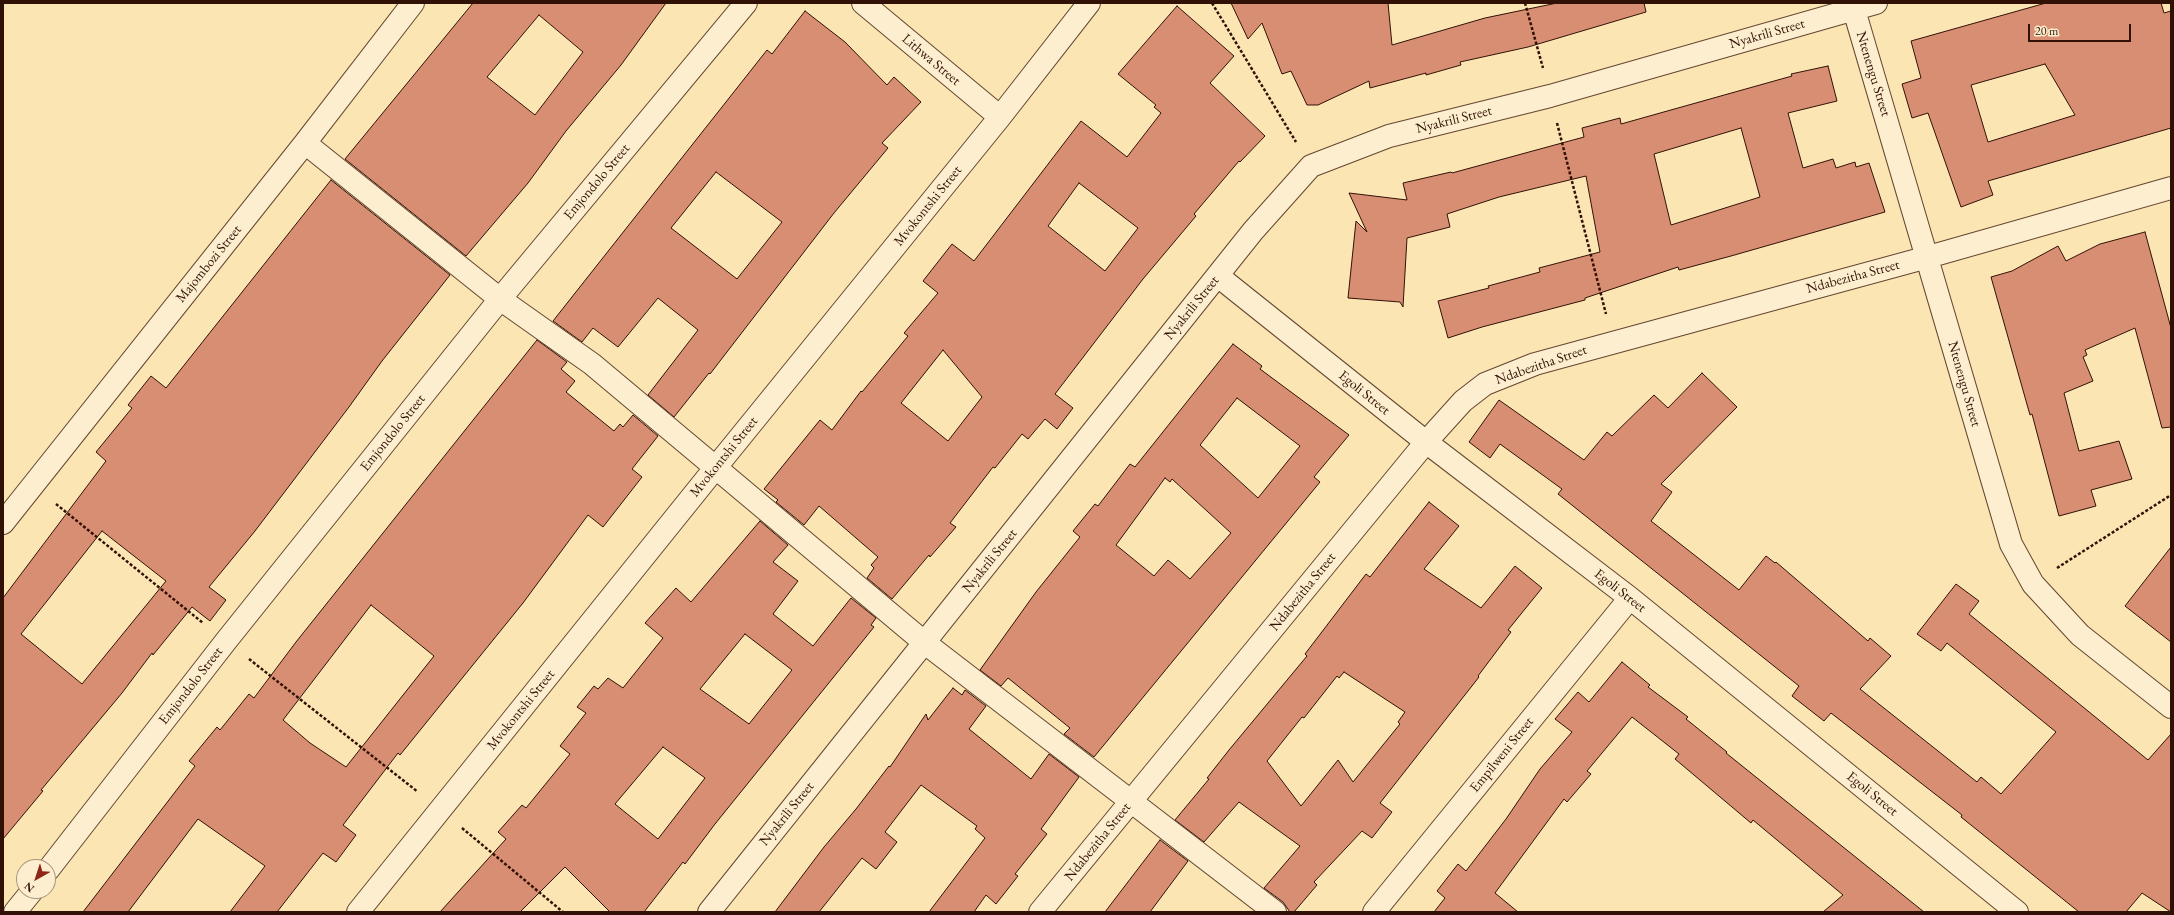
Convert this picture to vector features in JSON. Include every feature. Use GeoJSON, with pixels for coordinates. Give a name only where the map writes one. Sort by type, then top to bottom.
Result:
{"type":"FeatureCollection","features":[{"type":"Feature","properties":{"kind":"street","name":"Majombozi Street"},"geometry":{"type":"LineString","coordinates":[[3,523],[34,486],[305,143],[413,3]]}},
{"type":"Feature","properties":{"kind":"street","name":"Emjondolo Street"},"geometry":{"type":"LineString","coordinates":[[56,860],[226,641],[500,299],[746,3]]}},
{"type":"Feature","properties":{"kind":"street","name":"Lithwa Street"},"geometry":{"type":"LineString","coordinates":[[863,3],[1000,117]]}},
{"type":"Feature","properties":{"kind":"street","name":"Mvokontshi Street"},"geometry":{"type":"LineString","coordinates":[[358,912],[1000,117],[1089,3]]}},
{"type":"Feature","properties":{"kind":"street","name":"Nyakrili Street"},"geometry":{"type":"LineString","coordinates":[[709,912],[1253,232],[1311,166],[1389,136],[1550,96],[1853,6],[1876,3]]}},
{"type":"Feature","properties":{"kind":"street","name":"Ntenengu Street"},"geometry":{"type":"LineString","coordinates":[[1853,6],[1928,257],[2011,544],[2033,584],[2080,635],[2171,707]]}},
{"type":"Feature","properties":{"kind":"street"},"geometry":{"type":"LineString","coordinates":[[305,143],[500,299],[592,364],[925,643],[1275,912]]}},
{"type":"Feature","properties":{"kind":"street","name":"Ndabezitha Street"},"geometry":{"type":"LineString","coordinates":[[1040,912],[1426,442],[1463,400],[1485,384],[1535,364],[1928,257],[2171,188]]}},
{"type":"Feature","properties":{"kind":"street","name":"Egoli Street"},"geometry":{"type":"LineString","coordinates":[[1218,276],[1426,442],[1630,598],[2017,912]]}},
{"type":"Feature","properties":{"kind":"street","name":"Empilweni Street"},"geometry":{"type":"LineString","coordinates":[[1374,912],[1630,598]]}},
{"type":"Feature","properties":{"kind":"street"},"geometry":{"type":"LineString","coordinates":[[15,912],[26,899]]}},
{"type":"Feature","properties":{"kind":"path"},"geometry":{"type":"LineString","coordinates":[[1212,3],[1311,166]]}},
{"type":"Feature","properties":{"kind":"path"},"geometry":{"type":"LineString","coordinates":[[1525,3],[1613,342]]}},
{"type":"Feature","properties":{"kind":"path"},"geometry":{"type":"LineString","coordinates":[[34,486],[440,811],[563,912]]}},
{"type":"Feature","properties":{"kind":"path"},"geometry":{"type":"LineString","coordinates":[[2033,584],[2171,495]]}},
{"type":"Feature","properties":{"kind":"building"},"geometry":{"type":"Polygon","coordinates":[[[473,3],[666,3],[621,65],[566,131],[528,183],[466,256],[345,159],[473,3]],[[539,15],[487,77],[535,115],[583,52],[539,15]]]}},
{"type":"Feature","properties":{"kind":"building"},"geometry":{"type":"Polygon","coordinates":[[[1231,3],[1388,3],[1392,45],[1485,18],[1557,3],[1644,3],[1646,12],[1528,47],[1460,62],[1461,65],[1426,75],[1426,73],[1370,88],[1369,81],[1318,105],[1307,105],[1291,71],[1282,74],[1262,23],[1248,39],[1231,3]]]}},
{"type":"Feature","properties":{"kind":"building"},"geometry":{"type":"Polygon","coordinates":[[[2046,3],[2161,3],[2164,13],[2171,11],[2171,128],[1988,181],[1993,195],[1961,207],[1928,113],[1912,118],[1902,84],[1921,78],[1911,41],[2046,3]],[[2045,64],[1971,85],[1988,142],[2075,115],[2045,64]]]}},
{"type":"Feature","properties":{"kind":"building"},"geometry":{"type":"Polygon","coordinates":[[[1177,6],[1234,56],[1210,83],[1265,136],[1240,162],[1239,161],[1194,214],[1196,216],[1143,279],[1055,394],[1073,408],[1057,429],[1045,419],[1028,439],[1022,434],[995,468],[993,467],[950,523],[956,527],[930,557],[929,555],[892,599],[867,578],[874,568],[871,565],[878,557],[819,506],[804,525],[776,502],[778,500],[764,489],[820,420],[832,430],[861,391],[862,392],[908,336],[904,333],[938,293],[923,281],[952,244],[974,261],[1081,121],[1127,157],[1161,113],[1154,107],[1156,105],[1118,74],[1177,6]],[[1079,183],[1048,226],[1105,271],[1138,228],[1079,183]],[[943,350],[901,403],[948,441],[982,397],[943,350]]]}},
{"type":"Feature","properties":{"kind":"building"},"geometry":{"type":"Polygon","coordinates":[[[805,11],[845,42],[887,85],[894,77],[921,102],[882,143],[888,148],[834,213],[710,374],[709,373],[674,417],[648,395],[698,330],[658,298],[618,347],[593,328],[582,342],[553,321],[767,50],[772,54],[805,11]],[[716,172],[671,228],[737,279],[782,222],[716,172]]]}},
{"type":"Feature","properties":{"kind":"building"},"geometry":{"type":"Polygon","coordinates":[[[1828,66],[1837,101],[1788,113],[1803,168],[1833,159],[1836,168],[1855,162],[1856,167],[1869,163],[1885,212],[1679,270],[1678,267],[1585,298],[1585,300],[1482,327],[1448,338],[1438,301],[1489,288],[1488,286],[1540,272],[1539,268],[1600,252],[1586,176],[1499,197],[1447,214],[1450,227],[1407,238],[1403,307],[1400,302],[1348,298],[1356,221],[1367,232],[1349,193],[1407,200],[1403,183],[1452,173],[1584,137],[1582,128],[1620,118],[1621,124],[1792,76],[1791,74],[1828,66]],[[1741,128],[1654,154],[1671,225],[1760,197],[1741,128]]]}},
{"type":"Feature","properties":{"kind":"building"},"geometry":{"type":"Polygon","coordinates":[[[331,180],[450,275],[382,361],[255,531],[209,587],[226,600],[210,621],[192,607],[153,655],[152,653],[122,693],[41,790],[43,791],[3,839],[3,598],[106,461],[96,452],[132,408],[128,405],[151,376],[166,388],[331,180]],[[102,531],[21,634],[82,684],[166,581],[102,531]]]}},
{"type":"Feature","properties":{"kind":"building"},"geometry":{"type":"Polygon","coordinates":[[[2145,232],[2171,328],[2171,427],[2162,428],[2135,328],[2085,350],[2087,355],[2083,357],[2093,381],[2064,393],[2079,451],[2119,441],[2132,479],[2091,490],[2096,506],[2059,516],[2032,414],[2030,415],[1991,277],[2012,271],[2058,246],[2066,261],[2100,244],[2145,232]]]}},
{"type":"Feature","properties":{"kind":"building"},"geometry":{"type":"Polygon","coordinates":[[[537,340],[567,362],[561,369],[575,381],[566,392],[614,431],[620,424],[623,427],[633,415],[658,436],[632,469],[642,477],[603,527],[588,515],[523,603],[400,755],[398,753],[343,825],[356,835],[336,862],[323,853],[277,912],[230,912],[265,866],[198,819],[128,912],[83,912],[195,766],[189,761],[217,727],[220,730],[249,694],[254,698],[296,642],[537,340]],[[371,605],[283,720],[310,743],[346,767],[434,656],[371,605]]]}},
{"type":"Feature","properties":{"kind":"building"},"geometry":{"type":"Polygon","coordinates":[[[1233,344],[1262,366],[1260,369],[1349,435],[1314,477],[1320,482],[1094,757],[1064,734],[1070,728],[1008,678],[1001,686],[980,670],[1036,592],[1080,537],[1073,531],[1095,504],[1098,506],[1130,464],[1135,467],[1233,344]],[[1237,398],[1200,445],[1258,498],[1300,446],[1237,398]],[[1165,478],[1116,545],[1154,576],[1168,560],[1190,579],[1231,533],[1172,479],[1170,482],[1165,478]]]}},
{"type":"Feature","properties":{"kind":"building"},"geometry":{"type":"Polygon","coordinates":[[[1702,373],[1737,407],[1661,484],[1672,492],[1651,521],[1739,590],[1766,556],[1775,563],[1776,562],[1868,641],[1870,638],[1891,656],[1860,689],[1977,782],[1981,777],[2001,794],[2056,732],[1947,643],[1941,651],[1917,634],[1956,584],[1979,601],[1969,614],[2148,760],[2171,734],[2171,912],[2142,893],[2126,912],[2079,912],[1961,817],[1962,815],[1831,713],[1824,721],[1792,696],[1799,686],[1558,494],[1562,489],[1500,444],[1490,458],[1469,442],[1499,400],[1584,460],[1607,432],[1612,436],[1654,395],[1668,408],[1702,373]]]}},
{"type":"Feature","properties":{"kind":"building"},"geometry":{"type":"Polygon","coordinates":[[[1429,502],[1459,526],[1424,569],[1481,608],[1515,566],[1542,588],[1508,630],[1511,632],[1478,676],[1479,677],[1380,803],[1392,812],[1372,838],[1362,831],[1314,882],[1317,885],[1294,912],[1290,912],[1283,902],[1264,888],[1300,846],[1239,802],[1204,842],[1175,820],[1209,779],[1207,778],[1229,750],[1307,656],[1305,654],[1366,574],[1370,577],[1429,502]],[[1344,672],[1339,678],[1337,676],[1304,718],[1302,717],[1267,761],[1301,806],[1338,760],[1353,782],[1400,724],[1398,722],[1405,712],[1344,672]]]}},
{"type":"Feature","properties":{"kind":"building"},"geometry":{"type":"Polygon","coordinates":[[[760,521],[788,545],[773,562],[798,581],[773,614],[813,646],[851,598],[876,618],[871,625],[874,627],[715,824],[685,864],[683,862],[644,912],[610,912],[565,867],[520,912],[440,912],[506,839],[498,832],[522,805],[526,808],[570,754],[560,746],[586,713],[577,707],[594,686],[598,689],[608,678],[623,688],[663,638],[645,623],[676,588],[691,602],[760,521]],[[745,634],[700,689],[749,724],[792,670],[745,634]],[[663,747],[615,804],[658,839],[705,778],[663,747]]]}},
{"type":"Feature","properties":{"kind":"building"},"geometry":{"type":"Polygon","coordinates":[[[2171,547],[2171,642],[2125,606],[2171,547]]]}},
{"type":"Feature","properties":{"kind":"building"},"geometry":{"type":"Polygon","coordinates":[[[1622,662],[1650,685],[1648,687],[1688,717],[1686,719],[1727,752],[1726,753],[1924,912],[1823,912],[1843,895],[1753,820],[1751,823],[1675,759],[1679,754],[1632,717],[1587,771],[1591,774],[1567,802],[1564,799],[1495,893],[1518,912],[1434,912],[1445,898],[1437,891],[1458,864],[1466,871],[1506,819],[1540,769],[1572,732],[1555,719],[1578,692],[1589,702],[1622,662]]]}},
{"type":"Feature","properties":{"kind":"building"},"geometry":{"type":"Polygon","coordinates":[[[953,688],[962,695],[965,690],[986,706],[969,729],[1031,779],[1049,754],[1079,777],[1041,829],[1047,834],[1015,874],[1018,876],[996,904],[986,895],[974,912],[929,912],[985,838],[975,829],[977,826],[921,785],[885,832],[897,842],[876,869],[862,858],[819,912],[775,912],[824,847],[889,766],[890,767],[926,714],[928,720],[953,688]]]}},
{"type":"Feature","properties":{"kind":"building"},"geometry":{"type":"Polygon","coordinates":[[[1160,840],[1188,861],[1150,912],[1105,912],[1160,840]]]}}]}
